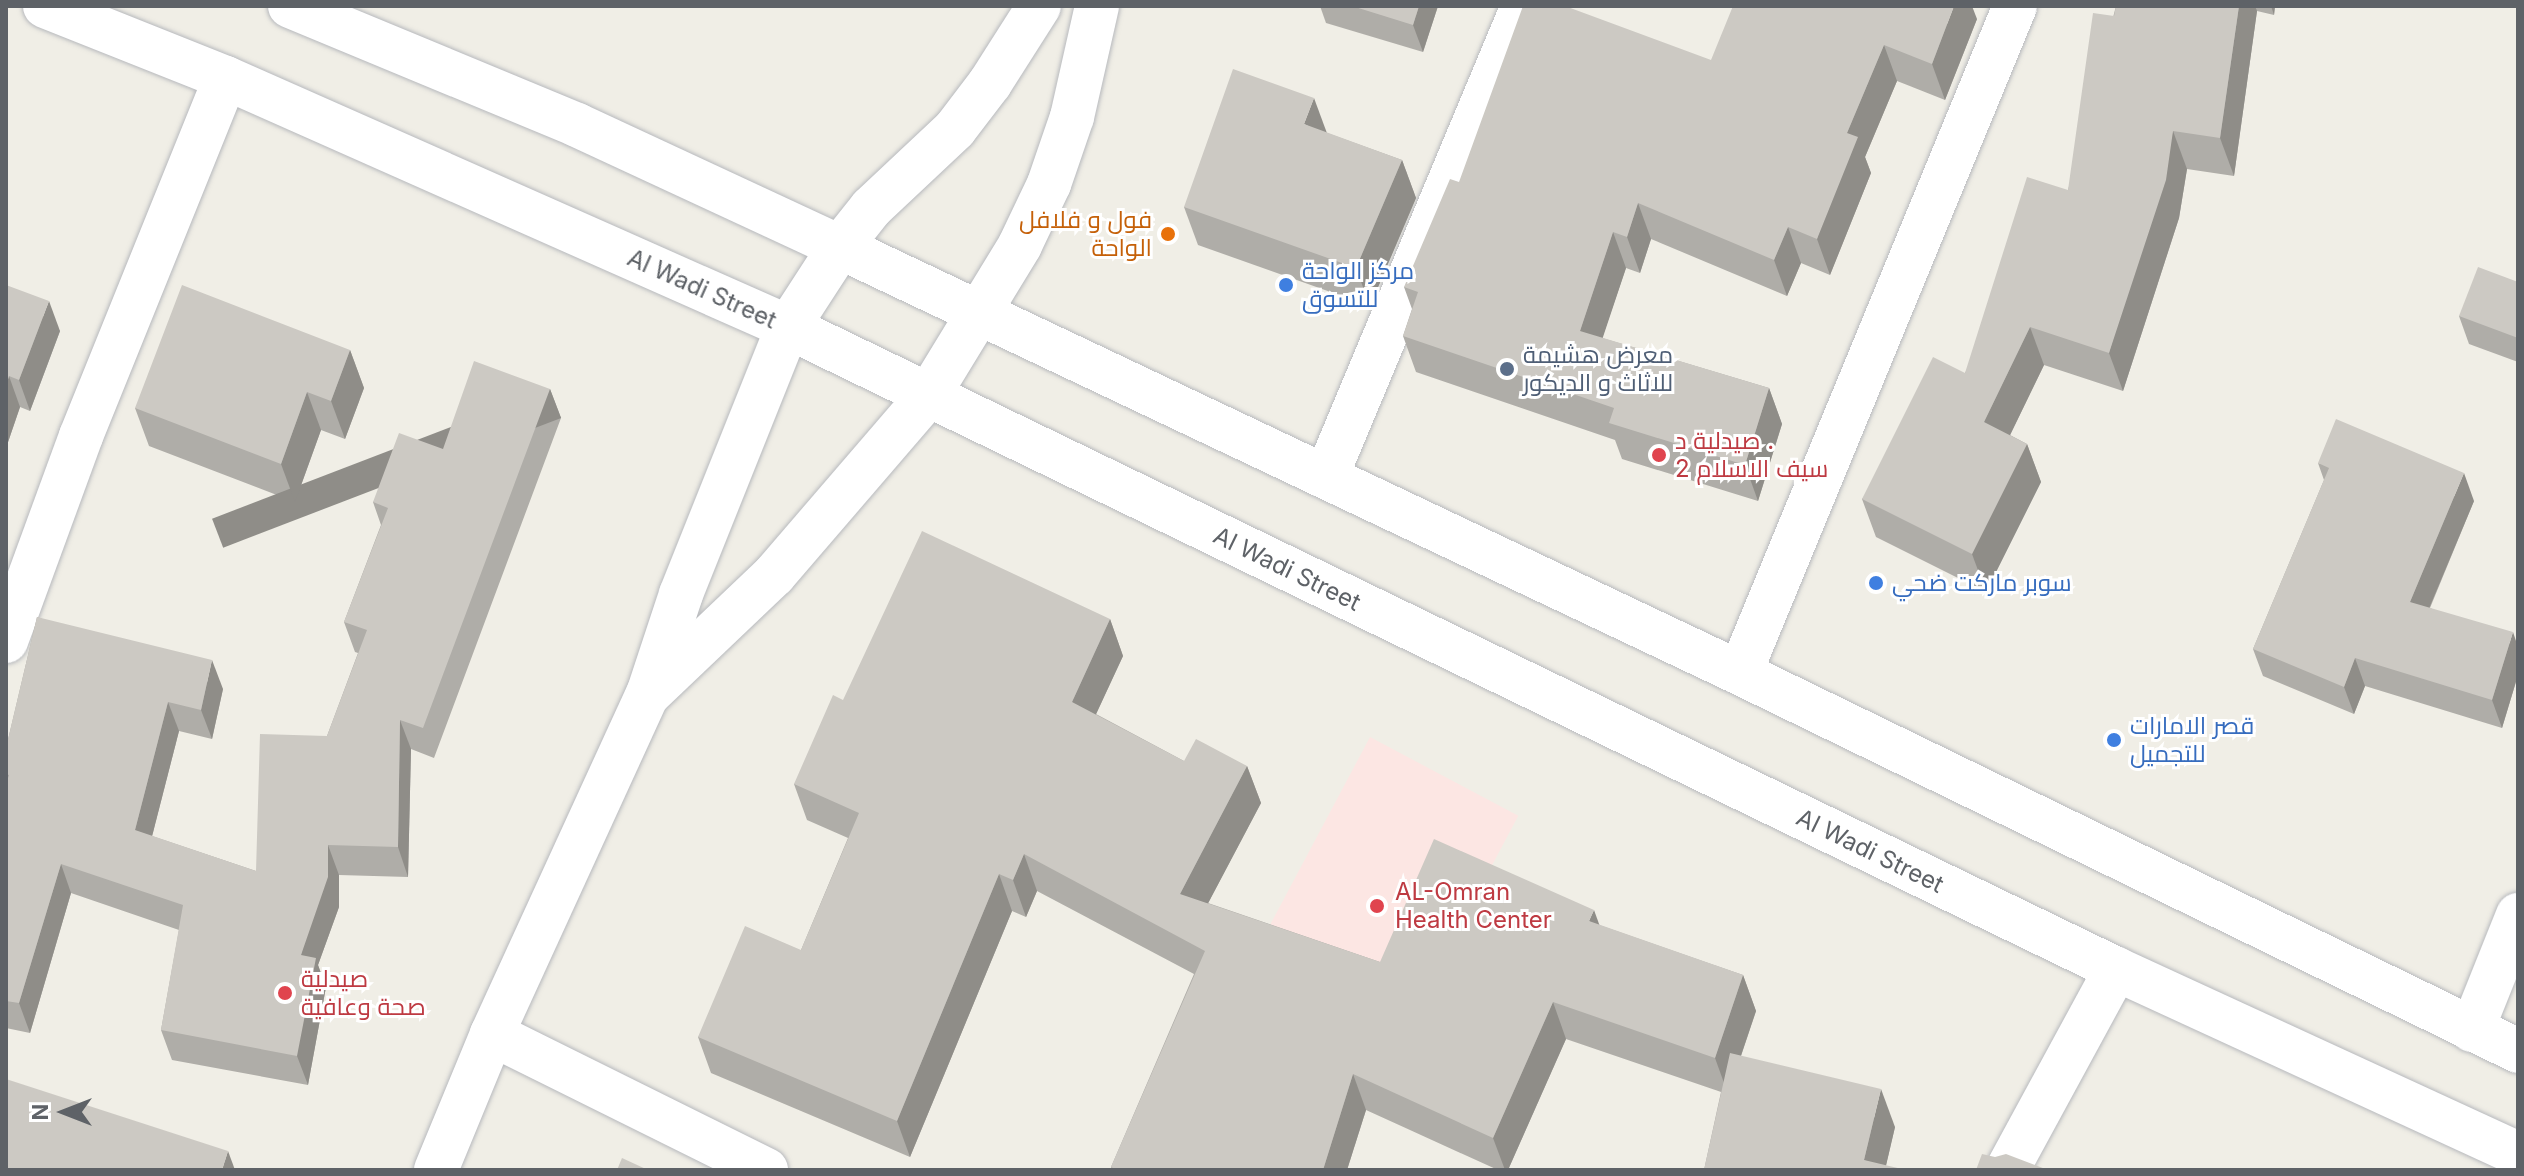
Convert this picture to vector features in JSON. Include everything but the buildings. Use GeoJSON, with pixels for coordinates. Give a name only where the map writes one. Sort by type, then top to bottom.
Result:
{"type":"FeatureCollection","features":[{"type":"Feature","properties":{"kind":"main road","name":"Al Wadi Street"},"geometry":{"type":"LineString","coordinates":[[45,6],[226,78],[788,327],[2116,969],[2518,1154]]}},
{"type":"Feature","properties":{"kind":"main road"},"geometry":{"type":"LineString","coordinates":[[290,6],[577,125],[840,247],[1740,673],[2518,1051]]}},
{"type":"Feature","properties":{"kind":"main road"},"geometry":{"type":"LineString","coordinates":[[436,1170],[492,1034],[648,694],[681,594],[788,327],[840,247],[871,208],[955,129],[990,83],[1039,6]]}},
{"type":"Feature","properties":{"kind":"main road"},"geometry":{"type":"LineString","coordinates":[[648,694],[774,575],[928,396],[1020,245],[1049,184],[1076,104],[1097,6]]}},
{"type":"Feature","properties":{"kind":"main road"},"geometry":{"type":"LineString","coordinates":[[1326,477],[1523,6]]}},
{"type":"Feature","properties":{"kind":"main road"},"geometry":{"type":"LineString","coordinates":[[1740,673],[2015,6]]}},
{"type":"Feature","properties":{"kind":"main road"},"geometry":{"type":"LineString","coordinates":[[6,641],[81,436],[226,78]]}},
{"type":"Feature","properties":{"kind":"main road"},"geometry":{"type":"LineString","coordinates":[[2472,1030],[2518,915]]}},
{"type":"Feature","properties":{"kind":"main road"},"geometry":{"type":"LineString","coordinates":[[2007,1170],[2116,969]]}},
{"type":"Feature","properties":{"kind":"main road"},"geometry":{"type":"LineString","coordinates":[[492,1034],[766,1170]]}},
{"type":"Feature","properties":{"kind":"shaded area","name":"AL-Omran Health Center"},"geometry":{"type":"Polygon","coordinates":[[[1370,737],[1518,816],[1381,1074],[1233,995],[1370,737]]]}},
{"type":"Feature","properties":{"kind":"place","name":"فول و فلافل الواحة"},"geometry":{"type":"Point","coordinates":[1168,234]}},
{"type":"Feature","properties":{"kind":"place","name":"مركز الواحة للتسوق"},"geometry":{"type":"Point","coordinates":[1286,285]}},
{"type":"Feature","properties":{"kind":"place","name":"معرض هشيمة للاثاث و الديكور"},"geometry":{"type":"Point","coordinates":[1507,369]}},
{"type":"Feature","properties":{"kind":"place","name":"صيدلية د . سيف الاسلام 2"},"geometry":{"type":"Point","coordinates":[1659,455]}},
{"type":"Feature","properties":{"kind":"place","name":"سوبر ماركت ضحي"},"geometry":{"type":"Point","coordinates":[1876,583]}},
{"type":"Feature","properties":{"kind":"place","name":"قصر الامارات للتجميل"},"geometry":{"type":"Point","coordinates":[2114,740]}},
{"type":"Feature","properties":{"kind":"place","name":"AL-Omran Health Center"},"geometry":{"type":"Point","coordinates":[1377,906]}},
{"type":"Feature","properties":{"kind":"place","name":"صيدلية صحة وعافية"},"geometry":{"type":"Point","coordinates":[285,993]}}]}
